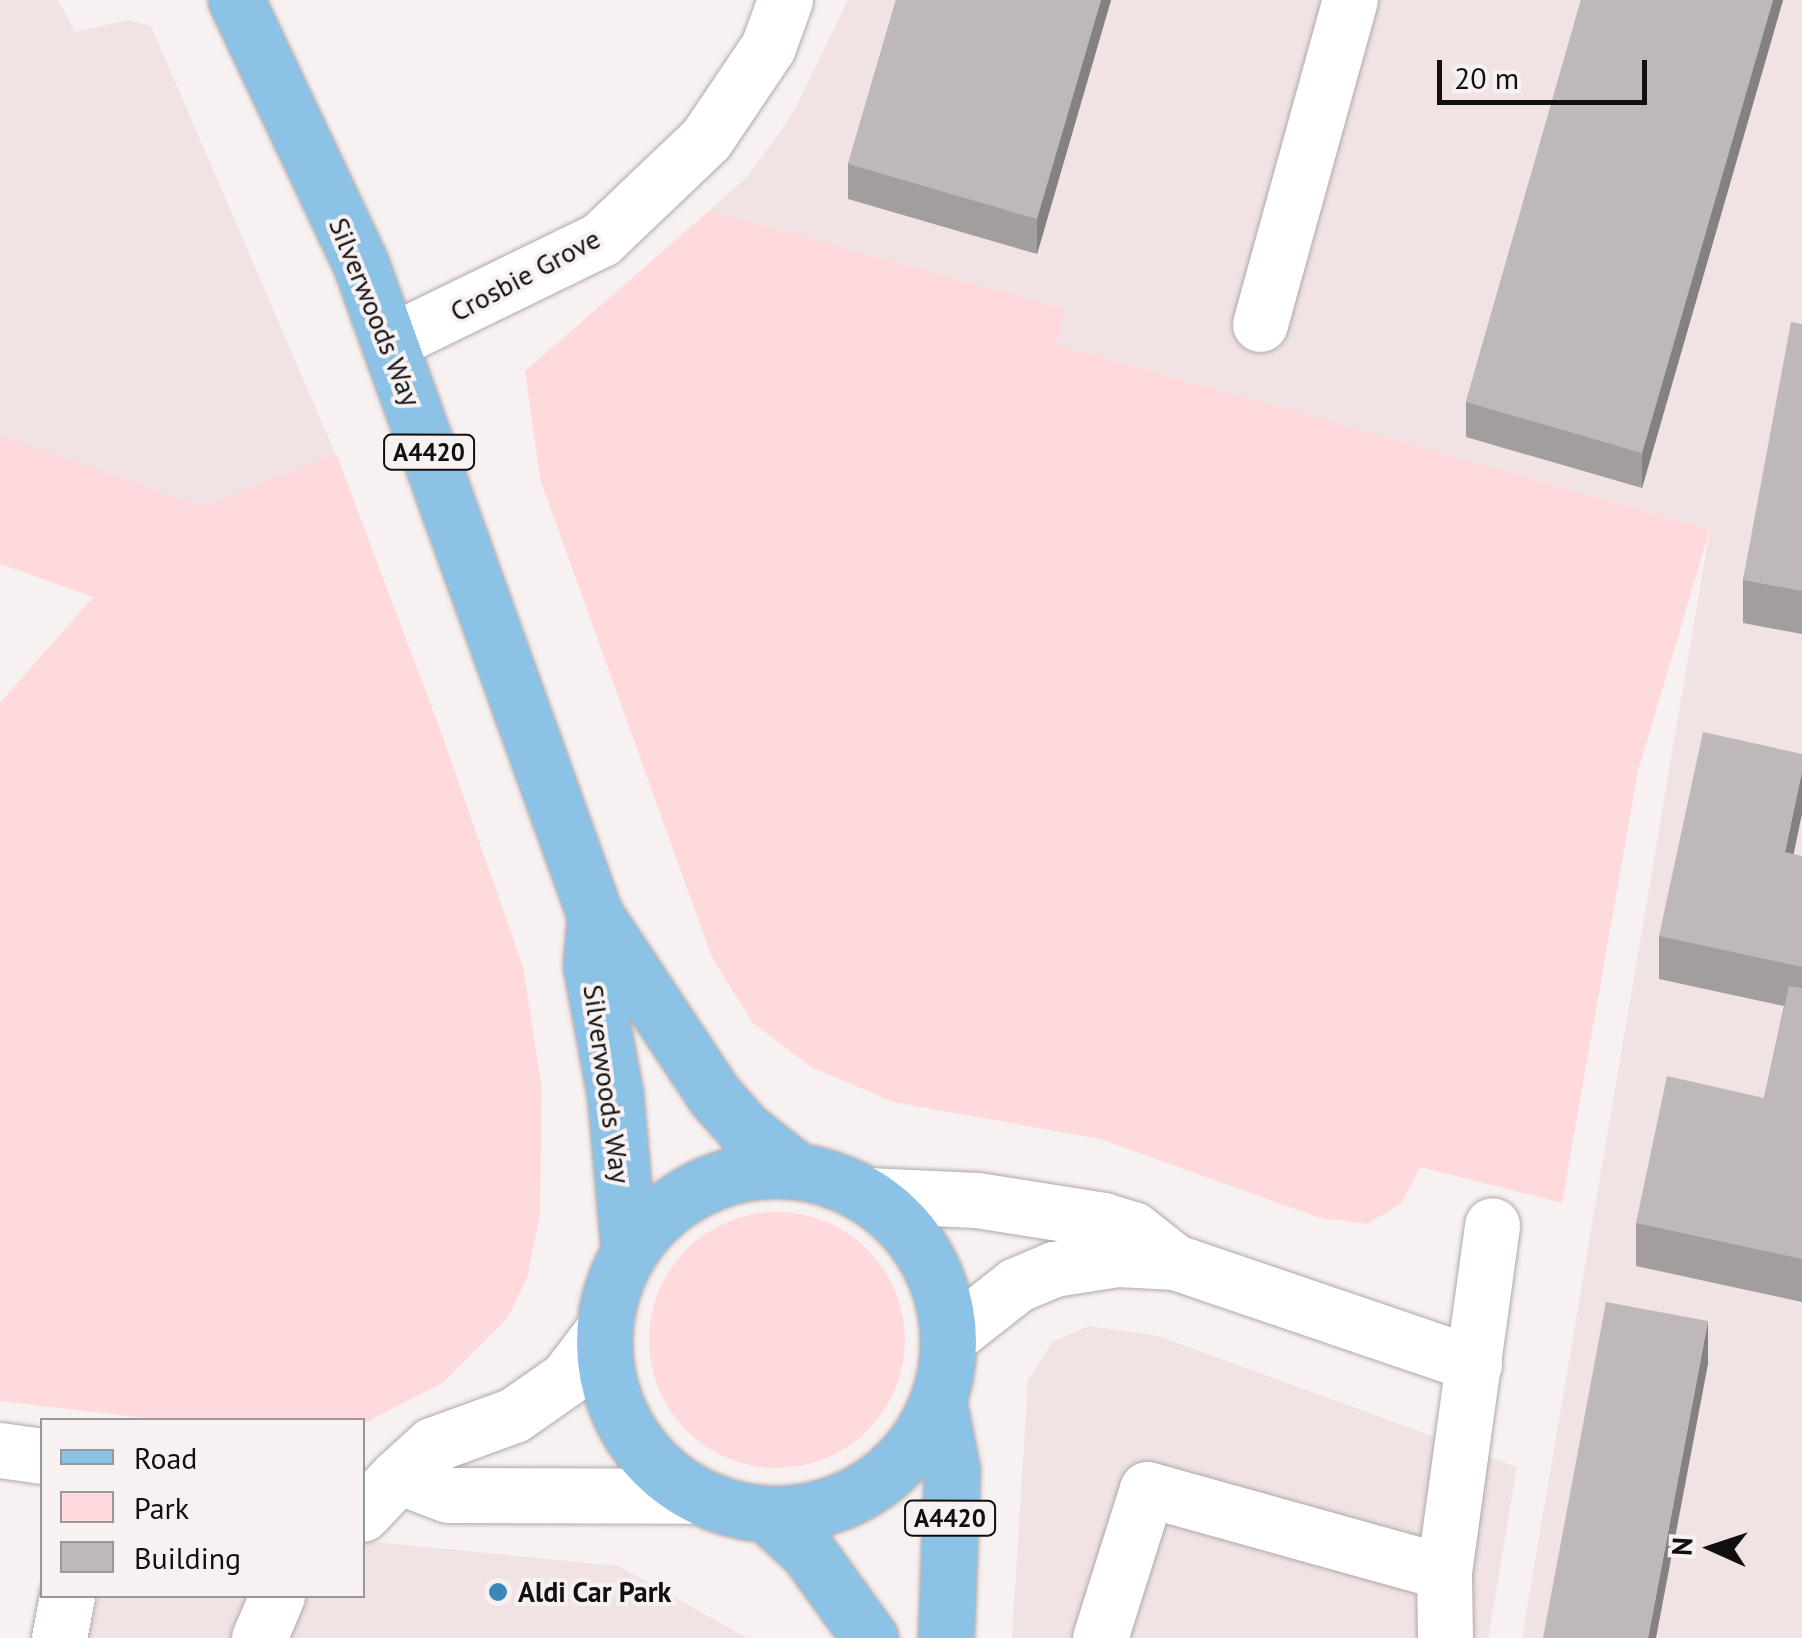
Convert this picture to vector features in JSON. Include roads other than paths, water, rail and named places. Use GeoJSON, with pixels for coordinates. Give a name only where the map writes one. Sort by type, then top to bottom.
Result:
{"type":"FeatureCollection","features":[{"type":"Feature","properties":{"kind":"main road","name":"Silverwoods Way"},"geometry":{"type":"LineString","coordinates":[[236,0],[390,342],[595,916],[704,1082],[745,1130],[796,1170]]}},
{"type":"Feature","properties":{"kind":"main road","name":"Silverwoods Way"},"geometry":{"type":"LineString","coordinates":[[595,916],[591,966],[615,1094],[629,1252]]}},
{"type":"Feature","properties":{"kind":"main road"},"geometry":{"type":"LineString","coordinates":[[796,1170],[867,1196],[926,1256],[948,1338],[938,1400],[906,1454],[858,1494],[798,1513],[766,1514],[698,1496],[633,1439],[609,1386],[604,1329],[629,1252],[673,1204],[701,1187],[748,1172],[796,1170]]}},
{"type":"Feature","properties":{"kind":"main road","name":"A4420"},"geometry":{"type":"LineString","coordinates":[[938,1400],[952,1470],[946,1638]]}},
{"type":"Feature","properties":{"kind":"main road"},"geometry":{"type":"LineString","coordinates":[[766,1514],[808,1552],[870,1638]]}},
{"type":"Feature","properties":{"kind":"street","name":"Crosbie Grove"},"geometry":{"type":"LineString","coordinates":[[390,342],[601,238],[706,139],[768,47],[785,0]]}},
{"type":"Feature","properties":{"kind":"street"},"geometry":{"type":"LineString","coordinates":[[1260,324],[1350,0]]}},
{"type":"Feature","properties":{"kind":"street"},"geometry":{"type":"LineString","coordinates":[[867,1196],[977,1200],[1103,1220],[1133,1229],[1176,1262]]}},
{"type":"Feature","properties":{"kind":"street"},"geometry":{"type":"LineString","coordinates":[[1445,1638],[1444,1572],[1492,1225]]}},
{"type":"Feature","properties":{"kind":"street"},"geometry":{"type":"LineString","coordinates":[[948,1338],[1016,1285],[1054,1269],[1118,1259],[1176,1262],[1474,1364]]}},
{"type":"Feature","properties":{"kind":"street"},"geometry":{"type":"LineString","coordinates":[[374,1488],[432,1445],[514,1416],[554,1387],[604,1329]]}},
{"type":"Feature","properties":{"kind":"street"},"geometry":{"type":"LineString","coordinates":[[0,1450],[40,1456]]}},
{"type":"Feature","properties":{"kind":"street"},"geometry":{"type":"LineString","coordinates":[[374,1488],[448,1495],[698,1496]]}},
{"type":"Feature","properties":{"kind":"street"},"geometry":{"type":"LineString","coordinates":[[1100,1638],[1147,1489],[1444,1572]]}},
{"type":"Feature","properties":{"kind":"street"},"geometry":{"type":"LineString","coordinates":[[60,1638],[67,1598]]}},
{"type":"Feature","properties":{"kind":"street"},"geometry":{"type":"LineString","coordinates":[[259,1638],[277,1598]]}},
{"type":"Feature","properties":{"kind":"place","name":"Aldi Car Park"},"geometry":{"type":"Point","coordinates":[498,1592]}}]}
